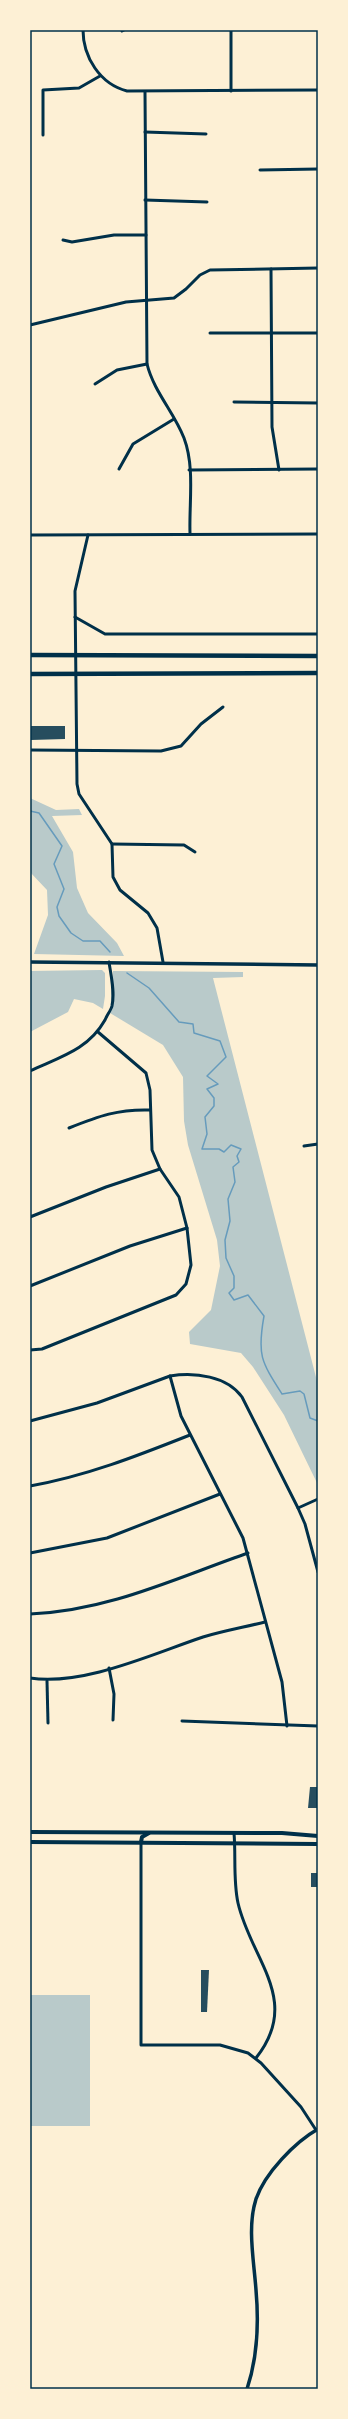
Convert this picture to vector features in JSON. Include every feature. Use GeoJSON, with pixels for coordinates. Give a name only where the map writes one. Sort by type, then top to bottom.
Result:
{"type":"FeatureCollection","features":[{"type":"Feature","properties":{"kind":"main road"},"geometry":{"type":"LineString","coordinates":[[30,655],[318,656]]}},
{"type":"Feature","properties":{"kind":"main road"},"geometry":{"type":"LineString","coordinates":[[30,674],[318,672]]}},
{"type":"Feature","properties":{"kind":"main road"},"geometry":{"type":"LineString","coordinates":[[30,1832],[234,1833],[318,1836]]}},
{"type":"Feature","properties":{"kind":"main road"},"geometry":{"type":"LineString","coordinates":[[141,1842],[144,1835],[151,1833]]}},
{"type":"Feature","properties":{"kind":"main road"},"geometry":{"type":"LineString","coordinates":[[30,1842],[235,1842],[318,1844]]}},
{"type":"Feature","properties":{"kind":"street"},"geometry":{"type":"LineString","coordinates":[[83,30],[90,60],[100,76],[120,89],[144,92],[318,90]]}},
{"type":"Feature","properties":{"kind":"street"},"geometry":{"type":"LineString","coordinates":[[231,30],[231,91]]}},
{"type":"Feature","properties":{"kind":"street"},"geometry":{"type":"LineString","coordinates":[[43,135],[43,90],[79,88],[100,76]]}},
{"type":"Feature","properties":{"kind":"street"},"geometry":{"type":"LineString","coordinates":[[144,92],[147,364],[153,384],[174,420],[183,438],[188,454],[190,534]]}},
{"type":"Feature","properties":{"kind":"street"},"geometry":{"type":"LineString","coordinates":[[145,132],[206,134]]}},
{"type":"Feature","properties":{"kind":"street"},"geometry":{"type":"LineString","coordinates":[[260,170],[318,169]]}},
{"type":"Feature","properties":{"kind":"street"},"geometry":{"type":"LineString","coordinates":[[145,200],[206,202]]}},
{"type":"Feature","properties":{"kind":"street"},"geometry":{"type":"LineString","coordinates":[[63,240],[72,242],[114,235],[146,235]]}},
{"type":"Feature","properties":{"kind":"street"},"geometry":{"type":"LineString","coordinates":[[30,325],[146,299],[174,298],[186,289],[200,275],[210,270],[318,268]]}},
{"type":"Feature","properties":{"kind":"street"},"geometry":{"type":"LineString","coordinates":[[271,269],[272,427],[279,470]]}},
{"type":"Feature","properties":{"kind":"street"},"geometry":{"type":"LineString","coordinates":[[210,333],[318,333]]}},
{"type":"Feature","properties":{"kind":"street"},"geometry":{"type":"LineString","coordinates":[[95,384],[117,370],[147,364]]}},
{"type":"Feature","properties":{"kind":"street"},"geometry":{"type":"LineString","coordinates":[[234,402],[318,403]]}},
{"type":"Feature","properties":{"kind":"street"},"geometry":{"type":"LineString","coordinates":[[119,469],[132,444],[174,420]]}},
{"type":"Feature","properties":{"kind":"street"},"geometry":{"type":"LineString","coordinates":[[189,470],[318,469]]}},
{"type":"Feature","properties":{"kind":"street"},"geometry":{"type":"LineString","coordinates":[[30,535],[318,534]]}},
{"type":"Feature","properties":{"kind":"street"},"geometry":{"type":"LineString","coordinates":[[88,535],[77,577],[75,617],[76,751],[79,794],[112,844],[113,877],[120,890],[148,913],[157,928],[163,962]]}},
{"type":"Feature","properties":{"kind":"street"},"geometry":{"type":"LineString","coordinates":[[75,617],[105,634],[318,634]]}},
{"type":"Feature","properties":{"kind":"street"},"geometry":{"type":"LineString","coordinates":[[30,750],[161,750],[181,746],[201,724],[223,707]]}},
{"type":"Feature","properties":{"kind":"street"},"geometry":{"type":"LineString","coordinates":[[112,844],[184,845],[195,852]]}},
{"type":"Feature","properties":{"kind":"street"},"geometry":{"type":"LineString","coordinates":[[30,962],[318,964]]}},
{"type":"Feature","properties":{"kind":"street"},"geometry":{"type":"LineString","coordinates":[[30,1071],[73,1052],[90,1042],[98,1032],[112,1007],[113,987],[109,962]]}},
{"type":"Feature","properties":{"kind":"street"},"geometry":{"type":"LineString","coordinates":[[30,1350],[49,1346],[176,1295],[186,1284],[191,1265],[187,1228],[179,1197],[160,1168],[151,1142],[150,1090],[146,1073],[98,1032]]}},
{"type":"Feature","properties":{"kind":"street"},"geometry":{"type":"LineString","coordinates":[[69,1128],[103,1114],[128,1109],[150,1110]]}},
{"type":"Feature","properties":{"kind":"street"},"geometry":{"type":"LineString","coordinates":[[304,1146],[318,1144]]}},
{"type":"Feature","properties":{"kind":"street"},"geometry":{"type":"LineString","coordinates":[[30,1217],[106,1187],[160,1168]]}},
{"type":"Feature","properties":{"kind":"street"},"geometry":{"type":"LineString","coordinates":[[30,1286],[130,1246],[187,1228]]}},
{"type":"Feature","properties":{"kind":"street"},"geometry":{"type":"LineString","coordinates":[[30,1421],[97,1403],[170,1376],[183,1374],[211,1378],[223,1382],[238,1391],[298,1508],[305,1524],[318,1572]]}},
{"type":"Feature","properties":{"kind":"street"},"geometry":{"type":"LineString","coordinates":[[170,1376],[177,1406],[190,1435],[241,1532],[248,1553],[283,1688],[287,1726]]}},
{"type":"Feature","properties":{"kind":"street"},"geometry":{"type":"LineString","coordinates":[[30,1486],[69,1479],[116,1464],[190,1435]]}},
{"type":"Feature","properties":{"kind":"street"},"geometry":{"type":"LineString","coordinates":[[30,1553],[107,1538],[220,1494]]}},
{"type":"Feature","properties":{"kind":"street"},"geometry":{"type":"LineString","coordinates":[[298,1508],[318,1498]]}},
{"type":"Feature","properties":{"kind":"street"},"geometry":{"type":"LineString","coordinates":[[30,1614],[78,1610],[119,1600],[248,1553]]}},
{"type":"Feature","properties":{"kind":"street"},"geometry":{"type":"LineString","coordinates":[[30,1678],[47,1681],[109,1668],[150,1657],[203,1637],[265,1622]]}},
{"type":"Feature","properties":{"kind":"street"},"geometry":{"type":"LineString","coordinates":[[109,1668],[114,1694],[113,1720]]}},
{"type":"Feature","properties":{"kind":"street"},"geometry":{"type":"LineString","coordinates":[[47,1681],[48,1723]]}},
{"type":"Feature","properties":{"kind":"street"},"geometry":{"type":"LineString","coordinates":[[182,1721],[318,1726]]}},
{"type":"Feature","properties":{"kind":"street"},"geometry":{"type":"LineString","coordinates":[[234,1833],[238,1904],[272,1986],[276,2007],[270,2037],[256,2058]]}},
{"type":"Feature","properties":{"kind":"street"},"geometry":{"type":"LineString","coordinates":[[141,1842],[141,2045],[220,2045],[238,2048],[256,2058],[301,2107],[317,2130],[291,2149],[273,2170],[256,2198],[253,2217],[253,2258],[258,2341],[255,2365],[247,2389]]}},
{"type":"Feature","properties":{"kind":"shaded area"},"geometry":{"type":"Polygon","coordinates":[[[30,798],[56,810],[79,809],[82,815],[52,816],[73,852],[77,888],[88,913],[117,943],[124,956],[34,954],[48,915],[47,890],[30,872],[30,798]]]}},
{"type":"Feature","properties":{"kind":"shaded area"},"geometry":{"type":"Polygon","coordinates":[[[102,970],[105,973],[105,996],[103,1009],[93,1003],[74,999],[68,1012],[30,1032],[30,971],[102,970]]]}},
{"type":"Feature","properties":{"kind":"shaded area"},"geometry":{"type":"Polygon","coordinates":[[[113,971],[243,972],[243,977],[213,978],[318,1385],[318,1485],[284,1415],[253,1367],[241,1353],[190,1344],[189,1332],[211,1310],[220,1266],[217,1240],[188,1145],[184,1121],[183,1077],[163,1045],[110,1013],[113,971]]]}},
{"type":"Feature","properties":{"kind":"shaded area"},"geometry":{"type":"Polygon","coordinates":[[[30,1995],[90,1995],[90,2126],[30,2126],[30,1995]]]}},
{"type":"Feature","properties":{"kind":"building"},"geometry":{"type":"Polygon","coordinates":[[[31,726],[65,726],[65,739],[31,740],[31,726]]]}},
{"type":"Feature","properties":{"kind":"building"},"geometry":{"type":"Polygon","coordinates":[[[310,1787],[318,1787],[318,1808],[308,1808],[310,1787]]]}},
{"type":"Feature","properties":{"kind":"building"},"geometry":{"type":"Polygon","coordinates":[[[311,1873],[317,1873],[317,1887],[311,1887],[311,1873]]]}},
{"type":"Feature","properties":{"kind":"building"},"geometry":{"type":"Polygon","coordinates":[[[201,1970],[209,1970],[207,2012],[201,2012],[201,1970]]]}},
{"type":"Feature","properties":{"kind":"waterway"},"geometry":{"type":"LineString","coordinates":[[30,811],[39,813],[62,846],[54,864],[64,889],[57,907],[59,916],[71,933],[83,941],[100,941],[110,952]]}},
{"type":"Feature","properties":{"kind":"waterway"},"geometry":{"type":"LineString","coordinates":[[127,973],[149,988],[179,1022],[193,1024],[194,1033],[220,1041],[226,1057],[207,1076],[218,1084],[207,1089],[214,1098],[214,1106],[205,1117],[207,1134],[202,1149],[219,1149],[224,1152],[231,1145],[241,1149],[237,1156],[239,1162],[233,1167],[235,1182],[228,1199],[230,1221],[225,1240],[226,1258],[234,1276],[234,1288],[229,1293],[234,1300],[248,1295],[264,1316],[261,1349],[262,1357],[269,1373],[282,1394],[300,1391],[304,1394],[310,1418],[318,1421]]}}]}
